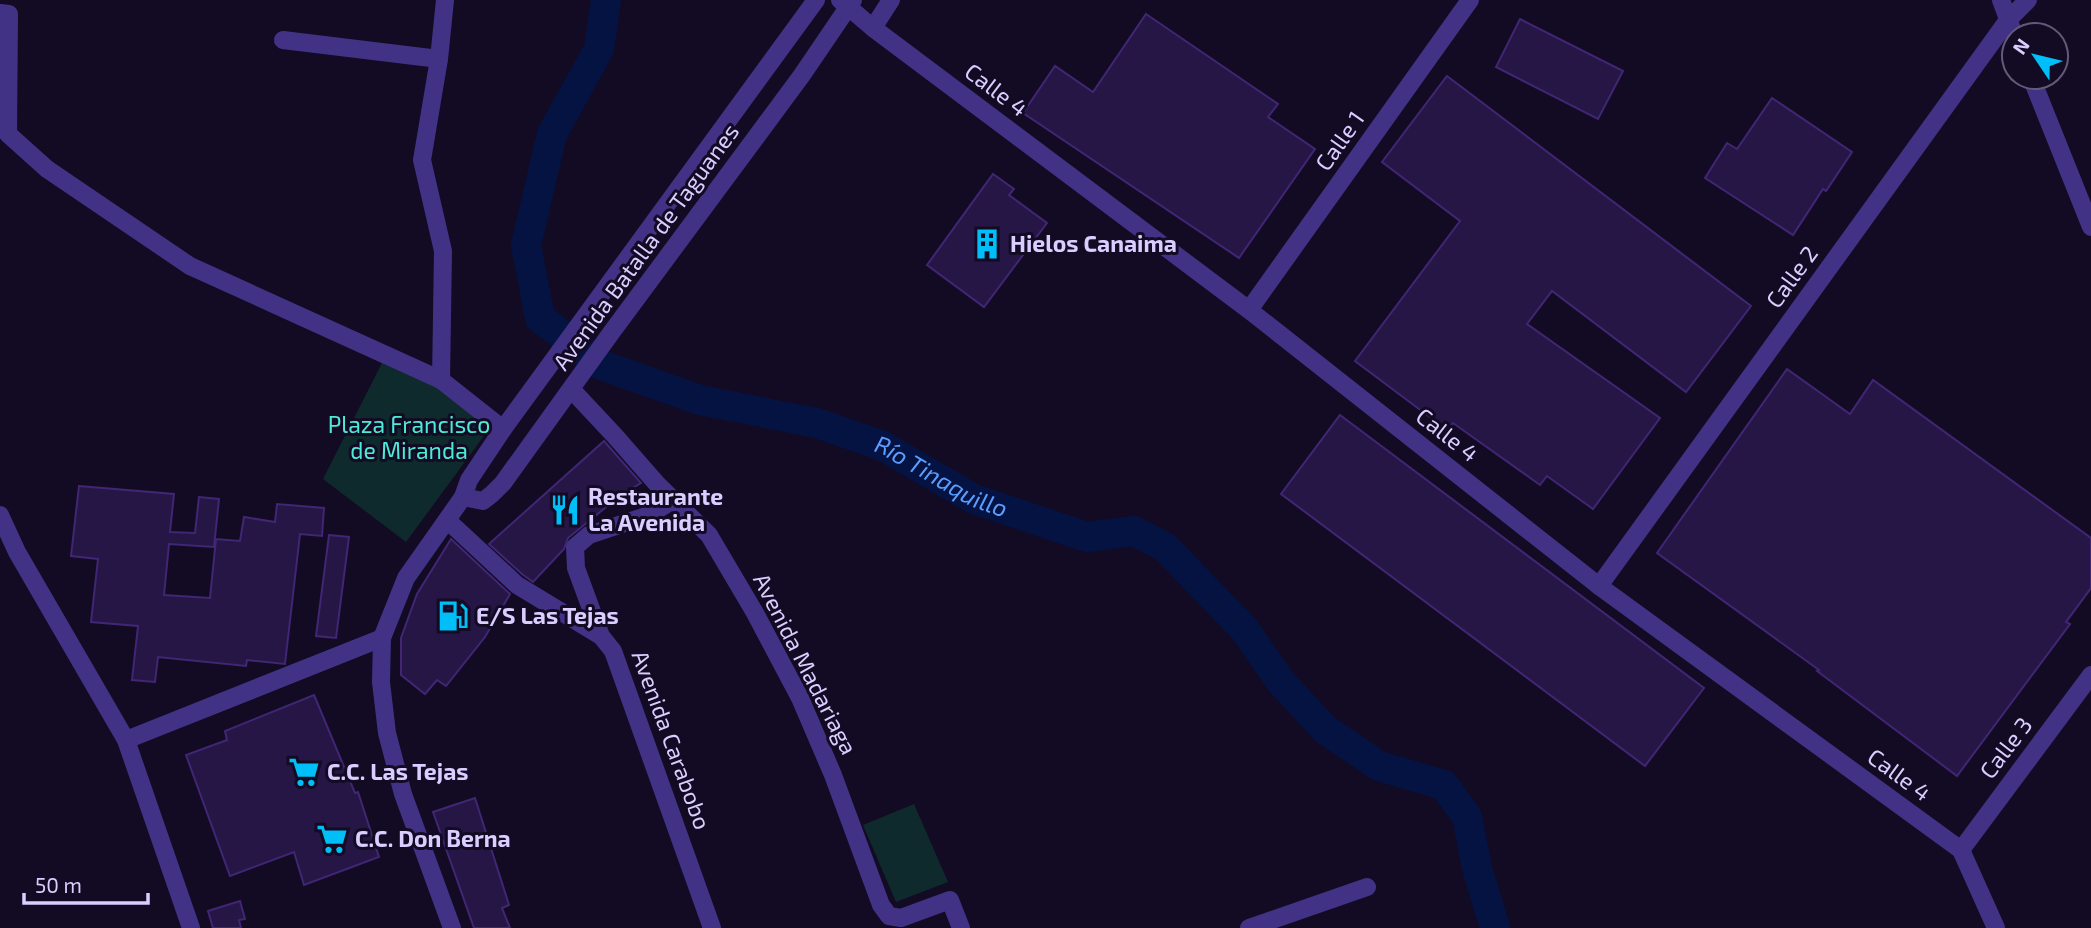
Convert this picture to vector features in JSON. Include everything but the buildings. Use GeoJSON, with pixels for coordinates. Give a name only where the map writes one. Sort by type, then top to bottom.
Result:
{"type":"FeatureCollection","features":[{"type":"Feature","properties":{"kind":"street"},"geometry":{"type":"LineString","coordinates":[[441,380],[443,251],[422,160],[439,59],[445,0]]}},
{"type":"Feature","properties":{"kind":"street","name":"Avenida Batalla de Taguanes"},"geometry":{"type":"LineString","coordinates":[[382,638],[406,578],[463,498],[469,480],[503,429],[816,0]]}},
{"type":"Feature","properties":{"kind":"street"},"geometry":{"type":"LineString","coordinates":[[873,29],[891,0]]}},
{"type":"Feature","properties":{"kind":"street","name":"Calle 1"},"geometry":{"type":"LineString","coordinates":[[1250,310],[1470,0]]}},
{"type":"Feature","properties":{"kind":"street"},"geometry":{"type":"LineString","coordinates":[[2001,0],[2009,21]]}},
{"type":"Feature","properties":{"kind":"street","name":"Calle 2"},"geometry":{"type":"LineString","coordinates":[[2015,21],[2028,0]]}},
{"type":"Feature","properties":{"kind":"street","name":"Avenida Batalla de Taguanes"},"geometry":{"type":"LineString","coordinates":[[463,498],[483,501],[503,483],[802,75],[847,2]]}},
{"type":"Feature","properties":{"kind":"street","name":"Calle 4"},"geometry":{"type":"LineString","coordinates":[[847,2],[873,29],[1250,310],[1599,586],[1961,850],[1996,928]]}},
{"type":"Feature","properties":{"kind":"street"},"geometry":{"type":"LineString","coordinates":[[0,13],[9,13],[8,134],[47,169],[190,266],[441,380],[503,429]]}},
{"type":"Feature","properties":{"kind":"street"},"geometry":{"type":"LineString","coordinates":[[283,40],[439,59]]}},
{"type":"Feature","properties":{"kind":"street","name":"Calle 2"},"geometry":{"type":"LineString","coordinates":[[1599,586],[2000,42]]}},
{"type":"Feature","properties":{"kind":"street"},"geometry":{"type":"LineString","coordinates":[[2037,91],[2091,227]]}},
{"type":"Feature","properties":{"kind":"street","name":"Avenida Madariaga"},"geometry":{"type":"LineString","coordinates":[[575,384],[673,500],[709,535],[755,613],[800,698],[833,775],[881,905],[889,916],[901,918],[950,900],[961,928]]}},
{"type":"Feature","properties":{"kind":"street"},"geometry":{"type":"LineString","coordinates":[[601,636],[576,568],[575,548],[589,535],[649,514],[673,500]]}},
{"type":"Feature","properties":{"kind":"street"},"geometry":{"type":"LineString","coordinates":[[0,515],[17,552],[126,740],[191,928]]}},
{"type":"Feature","properties":{"kind":"street","name":"Avenida Carabobo"},"geometry":{"type":"LineString","coordinates":[[447,520],[517,585],[601,636],[613,651],[712,928]]}},
{"type":"Feature","properties":{"kind":"street"},"geometry":{"type":"LineString","coordinates":[[0,560],[17,552]]}},
{"type":"Feature","properties":{"kind":"street"},"geometry":{"type":"LineString","coordinates":[[126,740],[382,638],[381,682],[387,733],[403,793],[452,928]]}},
{"type":"Feature","properties":{"kind":"street","name":"Calle 3"},"geometry":{"type":"LineString","coordinates":[[1961,850],[2091,675]]}},
{"type":"Feature","properties":{"kind":"street"},"geometry":{"type":"LineString","coordinates":[[1249,928],[1296,921],[1367,887]]}},
{"type":"Feature","properties":{"kind":"green space","name":"Plaza Francisco de Miranda"},"geometry":{"type":"Polygon","coordinates":[[[382,363],[440,389],[489,429],[406,542],[323,479],[382,363]]]}},
{"type":"Feature","properties":{"kind":"green space"},"geometry":{"type":"Polygon","coordinates":[[[914,804],[948,882],[896,902],[863,825],[914,804]]]}},
{"type":"Feature","properties":{"kind":"waterway","name":"Río Tinaquillo"},"geometry":{"type":"LineString","coordinates":[[606,0],[599,49],[552,134],[526,245],[540,318],[601,365],[700,400],[817,423],[883,446],[974,499],[1087,537],[1134,531],[1165,547],[1245,630],[1281,682],[1326,730],[1379,766],[1444,785],[1467,817],[1477,868],[1495,928]]}},
{"type":"Feature","properties":{"kind":"place","name":"Hielos Canaima"},"geometry":{"type":"Point","coordinates":[987,244]}},
{"type":"Feature","properties":{"kind":"place","name":"Restaurante La Avenida"},"geometry":{"type":"Point","coordinates":[565,510]}},
{"type":"Feature","properties":{"kind":"place","name":"E/S Las Tejas"},"geometry":{"type":"Point","coordinates":[453,616]}},
{"type":"Feature","properties":{"kind":"place","name":"C.C. Las Tejas"},"geometry":{"type":"Point","coordinates":[304,772]}},
{"type":"Feature","properties":{"kind":"place","name":"C.C. Don Berna"},"geometry":{"type":"Point","coordinates":[332,839]}}]}
